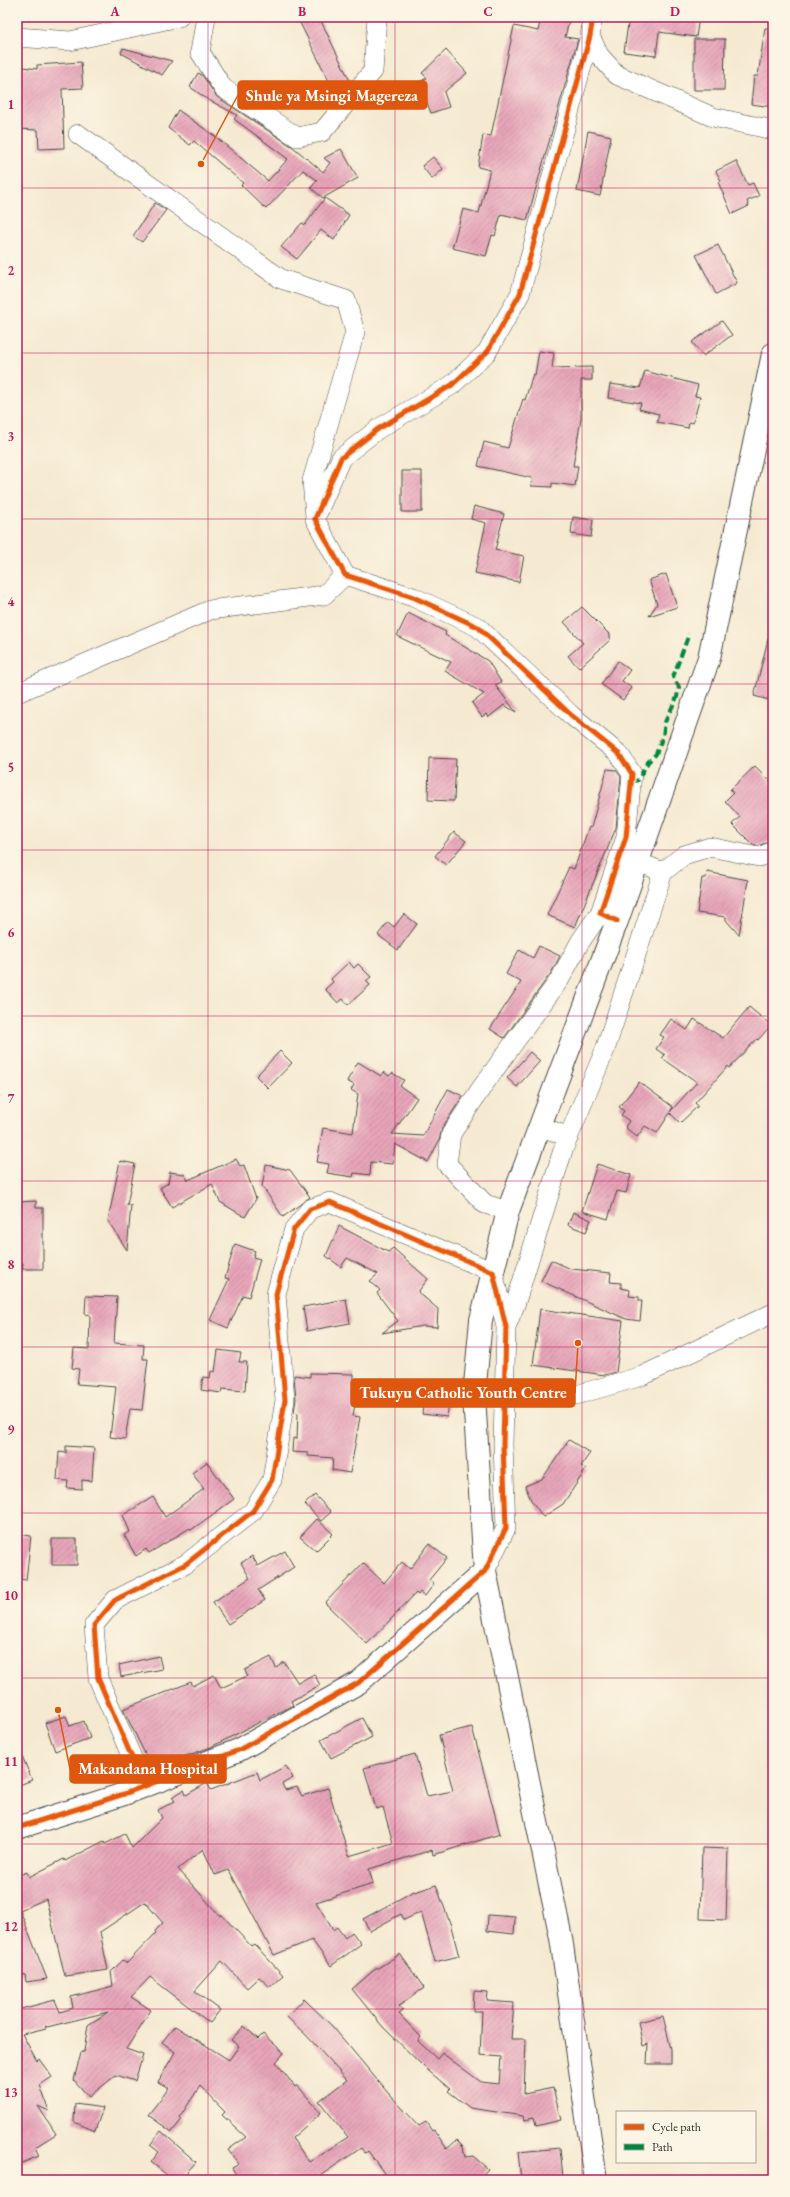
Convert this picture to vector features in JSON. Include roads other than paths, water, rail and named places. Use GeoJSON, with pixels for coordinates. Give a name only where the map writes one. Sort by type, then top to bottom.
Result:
{"type":"FeatureCollection","features":[{"type":"Feature","properties":{"kind":"main road"},"geometry":{"type":"LineString","coordinates":[[596,2180],[561,1938],[485,1571],[474,1396],[482,1320],[508,1211],[539,1126],[609,917],[638,862],[709,658],[773,354]]}},
{"type":"Feature","properties":{"kind":"main road"},"geometry":{"type":"LineString","coordinates":[[17,1828],[144,1786],[239,1750],[358,1683],[485,1571]]}},
{"type":"Feature","properties":{"kind":"street"},"geometry":{"type":"LineString","coordinates":[[17,37],[70,42],[179,17]]}},
{"type":"Feature","properties":{"kind":"street"},"geometry":{"type":"LineString","coordinates":[[206,17],[200,52],[223,88],[297,137],[322,132],[373,71],[377,17]]}},
{"type":"Feature","properties":{"kind":"street"},"geometry":{"type":"LineString","coordinates":[[315,519],[341,458],[378,429],[452,385],[487,352],[502,327],[520,294],[590,36],[593,17]]}},
{"type":"Feature","properties":{"kind":"street"},"geometry":{"type":"LineString","coordinates":[[590,36],[599,56],[617,75],[713,117],[773,130]]}},
{"type":"Feature","properties":{"kind":"street"},"geometry":{"type":"LineString","coordinates":[[78,134],[281,279],[346,300],[355,332],[312,481],[315,519],[345,574],[413,597],[478,627],[571,715],[619,754],[632,774],[626,837],[609,917],[580,942],[560,979],[482,1087],[451,1134],[447,1164],[485,1204],[508,1211]]}},
{"type":"Feature","properties":{"kind":"street"},"geometry":{"type":"LineString","coordinates":[[17,693],[210,610],[324,595],[345,574]]}},
{"type":"Feature","properties":{"kind":"street"},"geometry":{"type":"LineString","coordinates":[[506,1327],[515,1305],[569,1137],[605,1050],[663,872],[684,855],[710,848],[759,857],[773,851]]}},
{"type":"Feature","properties":{"kind":"street"},"geometry":{"type":"LineString","coordinates":[[638,862],[663,872]]}},
{"type":"Feature","properties":{"kind":"street"},"geometry":{"type":"LineString","coordinates":[[539,1126],[569,1137]]}},
{"type":"Feature","properties":{"kind":"street"},"geometry":{"type":"LineString","coordinates":[[144,1786],[98,1678],[94,1625],[115,1600],[186,1564],[253,1511],[272,1480],[285,1400],[276,1294],[294,1229],[310,1209],[330,1202],[493,1272],[506,1327],[503,1444],[506,1528],[485,1571]]}},
{"type":"Feature","properties":{"kind":"street"},"geometry":{"type":"LineString","coordinates":[[504,1392],[576,1395],[635,1378],[773,1313]]}},
{"type":"Feature","properties":{"kind":"place","name":"Shule ya Msingi Magereza"},"geometry":{"type":"Point","coordinates":[201,164]}},
{"type":"Feature","properties":{"kind":"place","name":"Tukuyu Catholic Youth Centre"},"geometry":{"type":"Point","coordinates":[578,1343]}},
{"type":"Feature","properties":{"kind":"place","name":"Makandana Hospital"},"geometry":{"type":"Point","coordinates":[58,1710]}}]}
